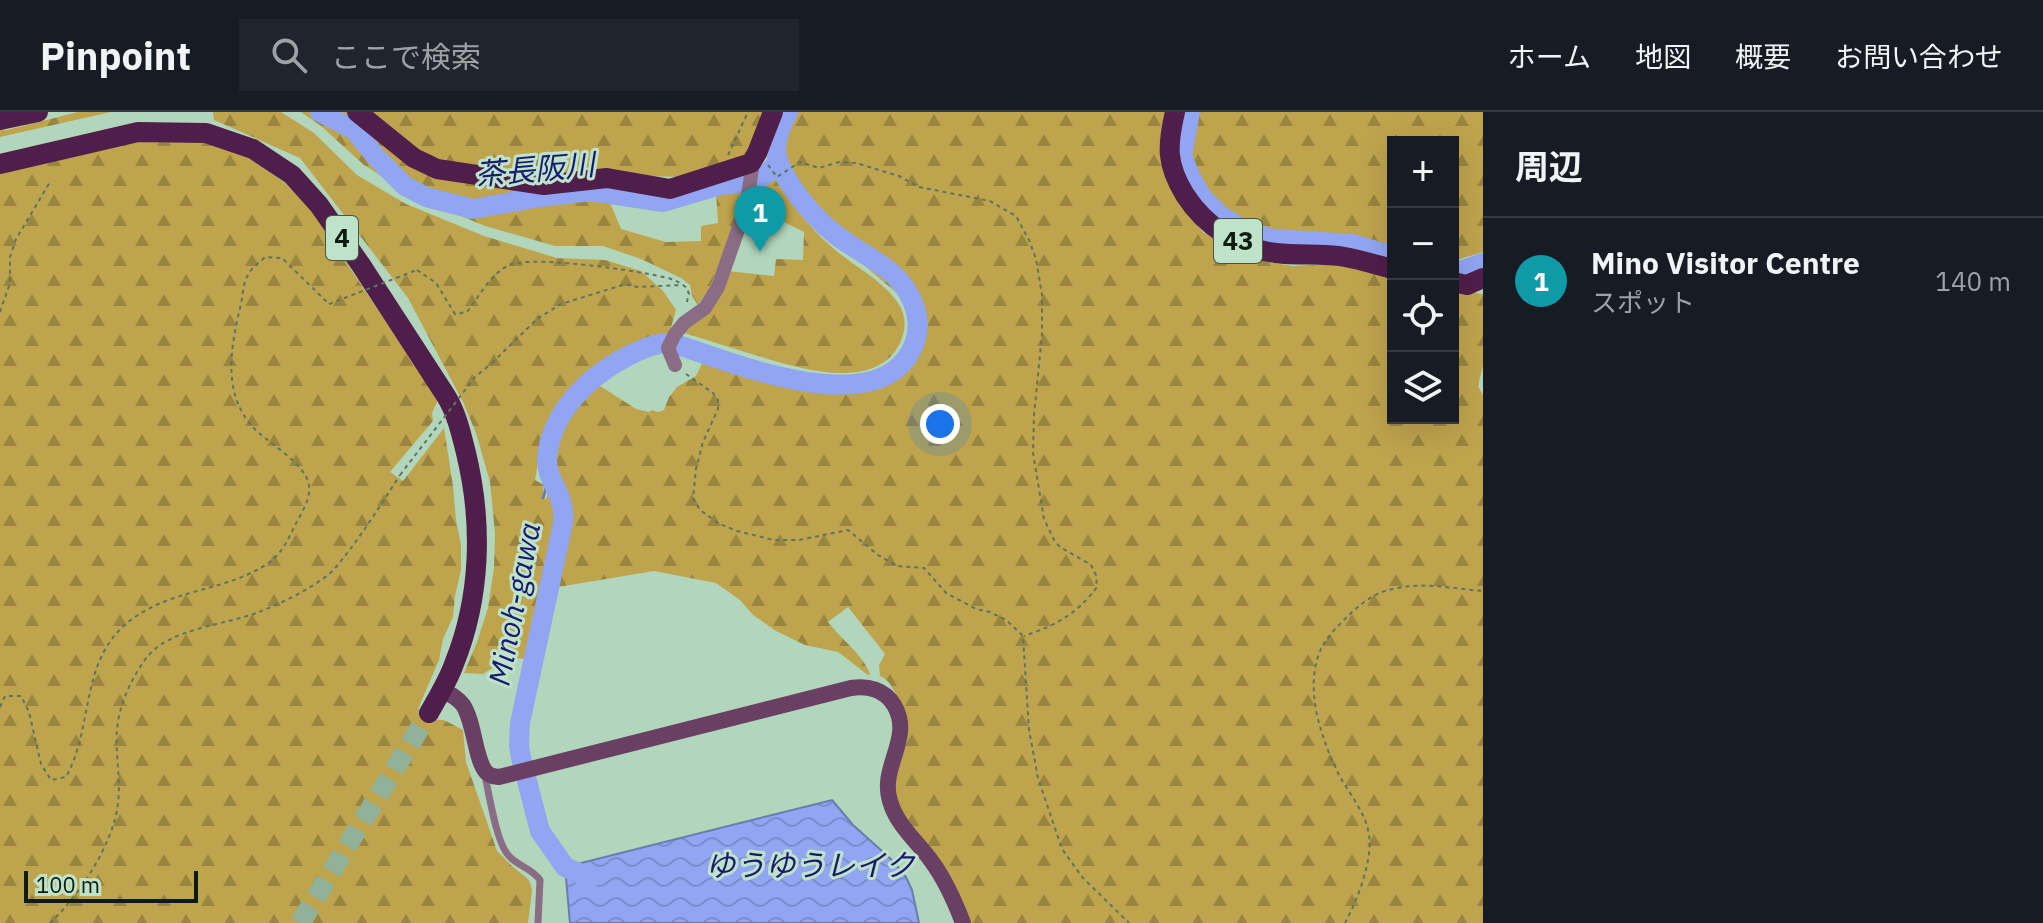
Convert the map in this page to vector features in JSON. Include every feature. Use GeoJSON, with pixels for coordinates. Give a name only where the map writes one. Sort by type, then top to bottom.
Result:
{"type":"FeatureCollection","features":[{"type":"Feature","properties":{"kind":"main road"},"geometry":{"type":"LineString","coordinates":[[0,120],[38,112]]}},
{"type":"Feature","properties":{"kind":"main road"},"geometry":{"type":"LineString","coordinates":[[357,112],[414,158],[437,169],[544,185],[607,178],[670,189],[745,166],[756,173],[773,112]]}},
{"type":"Feature","properties":{"kind":"main road","name":"43"},"geometry":{"type":"LineString","coordinates":[[1175,112],[1168,139],[1175,177],[1195,209],[1219,231],[1245,245],[1274,253],[1343,257],[1387,268]]}},
{"type":"Feature","properties":{"kind":"main road","name":"4"},"geometry":{"type":"LineString","coordinates":[[7,163],[138,132],[206,133],[253,149],[292,175],[319,205],[457,414],[473,483],[477,544],[470,612],[460,648],[429,713]]}},
{"type":"Feature","properties":{"kind":"main road"},"geometry":{"type":"LineString","coordinates":[[1459,283],[1467,285],[1483,278]]}},
{"type":"Feature","properties":{"kind":"street"},"geometry":{"type":"LineString","coordinates":[[675,365],[671,341],[684,323],[705,308],[715,293],[756,173]]}},
{"type":"Feature","properties":{"kind":"street"},"geometry":{"type":"LineString","coordinates":[[443,687],[458,699],[466,711],[483,767],[489,774],[499,777],[851,688],[871,688],[891,701],[900,721],[900,737],[887,777],[890,805],[941,875],[963,923]]}},
{"type":"Feature","properties":{"kind":"lane"},"geometry":{"type":"LineString","coordinates":[[489,774],[486,781],[503,848],[510,858],[540,880],[538,923]]}},
{"type":"Feature","properties":{"kind":"path"},"geometry":{"type":"LineString","coordinates":[[719,174],[748,112]]}},
{"type":"Feature","properties":{"kind":"path"},"geometry":{"type":"LineString","coordinates":[[756,173],[776,175],[802,162],[819,168],[842,162],[878,168],[919,187],[990,201],[1016,216],[1036,259],[1042,295],[1033,453],[1044,519],[1060,547],[1091,565],[1097,587],[1083,605],[1051,626],[1023,636]]}},
{"type":"Feature","properties":{"kind":"path"},"geometry":{"type":"LineString","coordinates":[[0,312],[10,283],[10,257],[16,239],[50,182]]}},
{"type":"Feature","properties":{"kind":"path"},"geometry":{"type":"LineString","coordinates":[[0,707],[5,696],[21,696],[29,712],[41,764],[51,780],[66,777],[83,724],[94,674],[115,634],[136,616],[157,604],[241,577],[269,564],[284,547],[305,506],[309,485],[298,465],[253,427],[236,403],[231,356],[248,275],[265,257],[282,258],[329,304],[417,270],[436,283],[455,314],[467,312],[492,279],[509,265],[522,262],[555,262],[642,273],[673,279],[683,285],[637,287],[626,284],[561,304],[537,319],[475,377],[400,475],[364,532],[330,573],[259,612],[188,632],[168,640],[149,654],[132,682],[117,728],[118,806],[107,842],[81,889],[50,923]]}},
{"type":"Feature","properties":{"kind":"path"},"geometry":{"type":"LineString","coordinates":[[675,365],[718,400],[718,409],[703,442],[696,469],[693,498],[700,510],[718,523],[737,531],[774,540],[799,540],[848,530],[897,566],[924,568],[946,593],[1006,620],[1023,636],[1029,730],[1038,778],[1062,849],[1082,877],[1129,923]]}},
{"type":"Feature","properties":{"kind":"path"},"geometry":{"type":"LineString","coordinates":[[1345,923],[1354,906],[1367,862],[1370,838],[1364,817],[1339,775],[1323,736],[1314,698],[1320,650],[1340,624],[1378,592],[1417,585],[1483,591]]}},
{"type":"Feature","properties":{"kind":"green space"},"geometry":{"type":"Polygon","coordinates":[[[78,112],[111,112],[0,137],[0,129],[7,130],[78,112]]]}},
{"type":"Feature","properties":{"kind":"green space"},"geometry":{"type":"Polygon","coordinates":[[[213,112],[281,112],[314,133],[357,175],[406,204],[484,236],[557,258],[605,260],[641,271],[663,291],[676,310],[668,338],[635,346],[595,369],[572,391],[548,428],[535,480],[544,485],[542,498],[546,499],[549,488],[556,504],[557,519],[524,659],[510,657],[483,674],[464,673],[488,608],[494,568],[495,533],[490,482],[476,433],[463,402],[408,298],[300,158],[214,120],[213,112]]]}},
{"type":"Feature","properties":{"kind":"green space"},"geometry":{"type":"Polygon","coordinates":[[[301,112],[347,112],[404,161],[603,186],[621,229],[666,242],[701,241],[701,226],[718,223],[716,193],[674,205],[669,195],[748,177],[747,189],[711,285],[698,305],[690,285],[641,259],[603,246],[555,246],[485,226],[411,195],[364,165],[301,112]]]}},
{"type":"Feature","properties":{"kind":"green space"},"geometry":{"type":"Polygon","coordinates":[[[371,112],[766,112],[746,153],[741,157],[684,177],[639,176],[586,168],[545,177],[439,161],[417,152],[371,112]]]}},
{"type":"Feature","properties":{"kind":"green space"},"geometry":{"type":"Polygon","coordinates":[[[781,112],[1169,112],[1189,216],[1204,233],[1243,257],[1292,266],[1342,264],[1387,274],[1387,424],[1459,424],[1459,290],[1483,294],[1483,365],[1478,386],[1483,395],[1483,923],[970,923],[915,838],[898,805],[896,781],[908,735],[905,712],[891,686],[880,676],[879,665],[885,654],[848,607],[828,622],[863,661],[868,675],[838,652],[805,645],[776,631],[716,583],[654,571],[558,587],[571,513],[556,465],[557,443],[574,409],[597,384],[636,409],[658,412],[664,410],[677,387],[696,376],[709,349],[782,371],[840,380],[865,378],[887,369],[907,346],[911,326],[905,300],[819,227],[771,165],[770,143],[781,112]]]}},
{"type":"Feature","properties":{"kind":"green space"},"geometry":{"type":"Polygon","coordinates":[[[1199,112],[1483,112],[1483,252],[1459,259],[1459,136],[1387,136],[1387,247],[1352,238],[1272,230],[1245,223],[1224,211],[1204,186],[1189,154],[1199,112]]]}},
{"type":"Feature","properties":{"kind":"green space"},"geometry":{"type":"Polygon","coordinates":[[[139,138],[205,142],[246,156],[285,183],[312,211],[438,400],[432,413],[433,421],[390,472],[403,481],[444,428],[461,545],[461,570],[453,617],[418,709],[463,730],[466,762],[497,851],[529,880],[532,890],[528,923],[0,923],[0,173],[139,138]]]}},
{"type":"Feature","properties":{"kind":"green space"},"geometry":{"type":"Polygon","coordinates":[[[768,168],[814,230],[885,288],[901,308],[905,323],[900,343],[888,359],[871,369],[852,373],[808,369],[684,333],[728,271],[774,276],[776,259],[803,260],[804,232],[764,212],[751,201],[754,177],[768,168]]]}},
{"type":"Feature","properties":{"kind":"water","name":"ゆうゆうレイク"},"geometry":{"type":"Polygon","coordinates":[[[832,800],[906,877],[919,923],[570,923],[565,867],[832,800]]]}},
{"type":"Feature","properties":{"kind":"waterway","name":"茶長阪川"},"geometry":{"type":"LineString","coordinates":[[320,112],[354,130],[405,186],[426,197],[473,209],[591,191],[663,202],[721,185],[755,181],[777,163]]}},
{"type":"Feature","properties":{"kind":"waterway","name":"Minoh-gawa"},"geometry":{"type":"LineString","coordinates":[[590,878],[565,867],[540,831],[519,745],[520,723],[563,523],[562,504],[547,458],[550,441],[564,411],[586,385],[613,364],[657,345],[675,344],[765,373],[836,385],[868,382],[894,371],[915,342],[918,327],[916,312],[900,282],[824,225],[782,170],[776,144],[788,112]]}},
{"type":"Feature","properties":{"kind":"waterway","name":"Minoh-gawa"},"geometry":{"type":"LineString","coordinates":[[1190,112],[1182,156],[1202,197],[1221,216],[1242,229],[1272,239],[1353,244],[1387,254]]}},
{"type":"Feature","properties":{"kind":"waterway","name":"Minoh-gawa"},"geometry":{"type":"LineString","coordinates":[[1459,271],[1483,263]]}},
{"type":"Feature","properties":{"kind":"waterway"},"geometry":{"type":"LineString","coordinates":[[543,498],[550,475]]}},
{"type":"Feature","properties":{"kind":"tunnel"},"geometry":{"type":"LineString","coordinates":[[300,923],[429,713]]}},
{"type":"Feature","properties":{"kind":"place","name":"Mino Visitor Centre"},"geometry":{"type":"Point","coordinates":[760,252]}}]}
